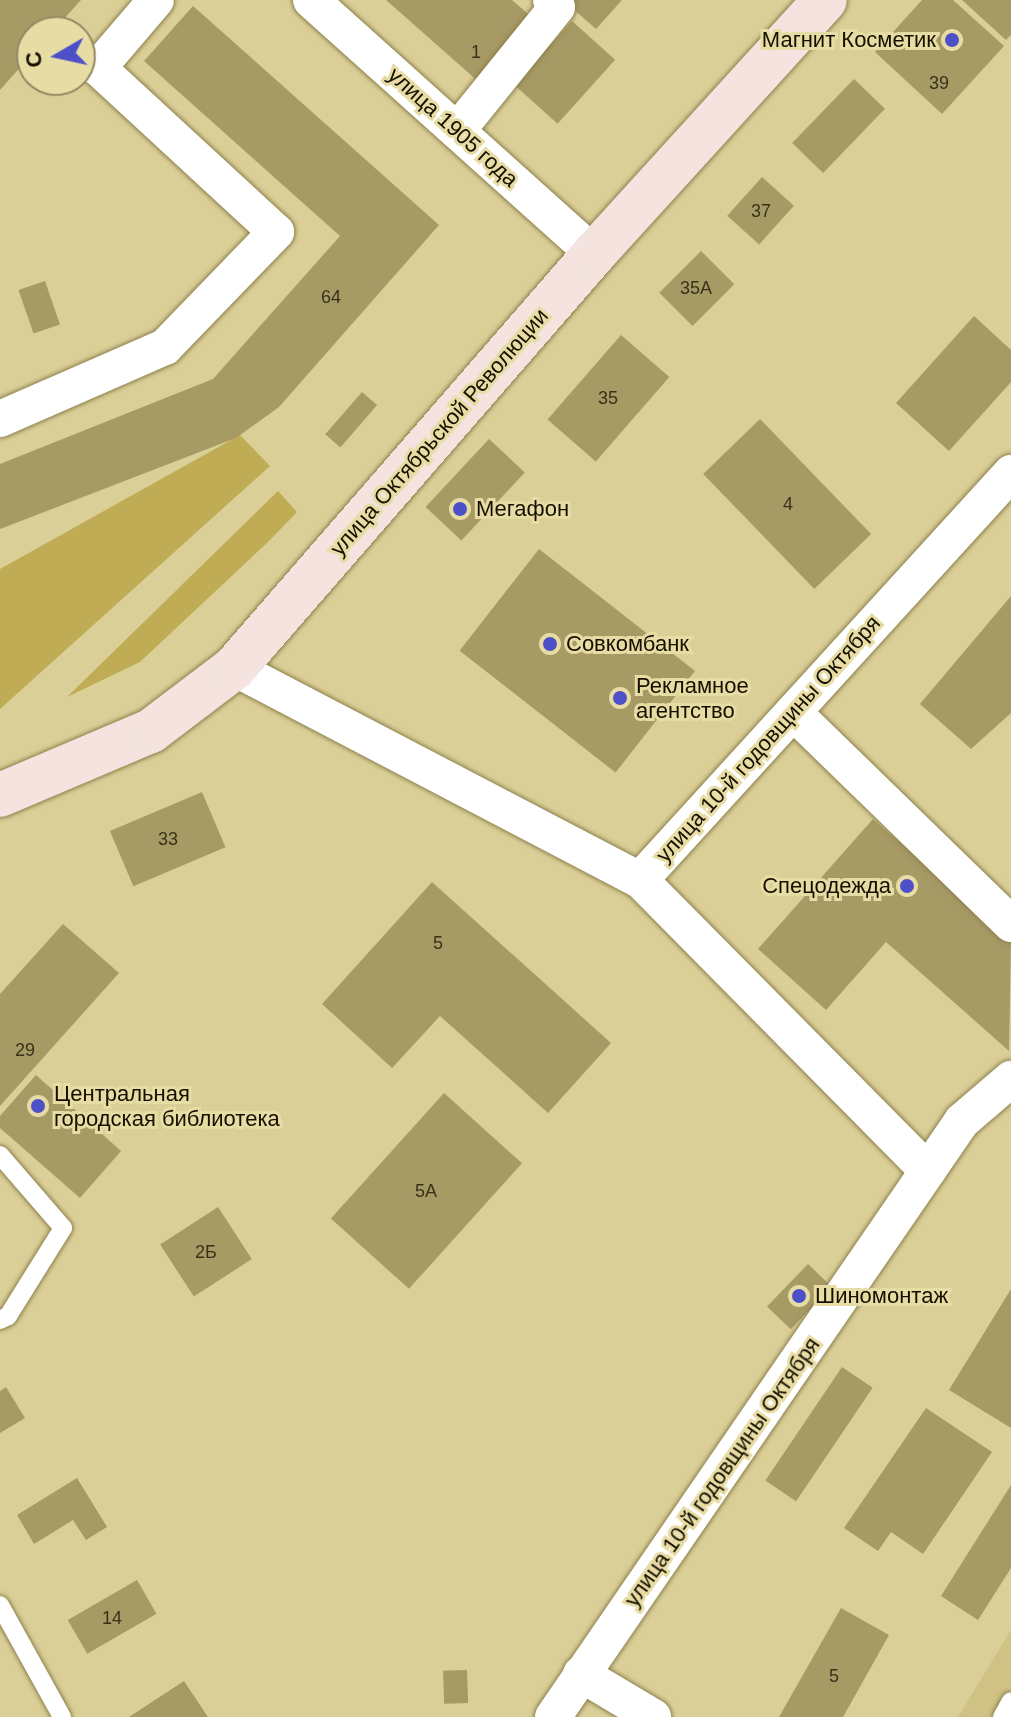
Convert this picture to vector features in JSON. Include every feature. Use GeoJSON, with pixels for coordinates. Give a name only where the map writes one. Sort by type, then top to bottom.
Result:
{"type":"FeatureCollection","features":[{"type":"Feature","properties":{"kind":"main road","name":"улица Октябрьской Революции"},"geometry":{"type":"LineString","coordinates":[[0,795],[151,731],[234,668],[594,254],[825,0]]}},
{"type":"Feature","properties":{"kind":"street"},"geometry":{"type":"LineString","coordinates":[[0,419],[165,347],[276,232],[98,68],[156,0]]}},
{"type":"Feature","properties":{"kind":"street","name":"улица 1905 года"},"geometry":{"type":"LineString","coordinates":[[311,0],[594,254]]}},
{"type":"Feature","properties":{"kind":"street"},"geometry":{"type":"LineString","coordinates":[[457,131],[557,7],[551,0]]}},
{"type":"Feature","properties":{"kind":"street","name":"улица 10-й годовщины Октября"},"geometry":{"type":"LineString","coordinates":[[234,668],[640,880],[1011,473]]}},
{"type":"Feature","properties":{"kind":"street"},"geometry":{"type":"LineString","coordinates":[[793,712],[1011,924]]}},
{"type":"Feature","properties":{"kind":"street"},"geometry":{"type":"LineString","coordinates":[[640,880],[928,1171]]}},
{"type":"Feature","properties":{"kind":"street","name":"улица 10-й годовщины Октября"},"geometry":{"type":"LineString","coordinates":[[553,1717],[962,1121],[1011,1079]]}},
{"type":"Feature","properties":{"kind":"street"},"geometry":{"type":"LineString","coordinates":[[581,1674],[653,1717]]}},
{"type":"Feature","properties":{"kind":"lane"},"geometry":{"type":"LineString","coordinates":[[0,1155],[63,1228],[8,1316],[0,1320]]}},
{"type":"Feature","properties":{"kind":"lane"},"geometry":{"type":"LineString","coordinates":[[0,1605],[62,1717]]}},
{"type":"Feature","properties":{"kind":"lane"},"geometry":{"type":"LineString","coordinates":[[1002,1717],[1011,1701]]}},
{"type":"Feature","properties":{"kind":"shaded area"},"geometry":{"type":"Polygon","coordinates":[[[240,435],[270,466],[0,709],[0,569],[240,435]]]}},
{"type":"Feature","properties":{"kind":"shaded area"},"geometry":{"type":"Polygon","coordinates":[[[278,491],[297,512],[269,541],[140,662],[67,697],[278,491]]]}},
{"type":"Feature","properties":{"kind":"shaded area"},"geometry":{"type":"Polygon","coordinates":[[[1011,1630],[1011,1717],[958,1717],[1011,1630]]]}},
{"type":"Feature","properties":{"kind":"building"},"geometry":{"type":"Polygon","coordinates":[[[0,0],[81,0],[66,16],[16,16],[16,72],[0,90],[0,0]]]}},
{"type":"Feature","properties":{"kind":"building"},"geometry":{"type":"Polygon","coordinates":[[[386,0],[512,0],[535,20],[480,83],[386,0]]]}},
{"type":"Feature","properties":{"kind":"building"},"geometry":{"type":"Polygon","coordinates":[[[563,0],[622,0],[596,29],[563,0]]]}},
{"type":"Feature","properties":{"kind":"building"},"geometry":{"type":"Polygon","coordinates":[[[922,0],[953,0],[1004,46],[942,114],[875,52],[922,0]]]}},
{"type":"Feature","properties":{"kind":"building"},"geometry":{"type":"Polygon","coordinates":[[[962,0],[1011,0],[1011,35],[1006,40],[962,0]]]}},
{"type":"Feature","properties":{"kind":"building"},"geometry":{"type":"Polygon","coordinates":[[[193,6],[439,225],[279,407],[236,438],[0,529],[0,464],[213,379],[340,236],[144,61],[193,6]]]}},
{"type":"Feature","properties":{"kind":"building"},"geometry":{"type":"Polygon","coordinates":[[[572,21],[615,60],[558,124],[514,85],[572,21]]]}},
{"type":"Feature","properties":{"kind":"building"},"geometry":{"type":"Polygon","coordinates":[[[854,79],[885,109],[823,173],[792,143],[854,79]]]}},
{"type":"Feature","properties":{"kind":"building"},"geometry":{"type":"Polygon","coordinates":[[[762,177],[794,206],[759,244],[727,216],[762,177]]]}},
{"type":"Feature","properties":{"kind":"building"},"geometry":{"type":"Polygon","coordinates":[[[701,251],[734,284],[693,326],[659,293],[701,251]]]}},
{"type":"Feature","properties":{"kind":"building"},"geometry":{"type":"Polygon","coordinates":[[[45,281],[60,324],[34,334],[19,290],[45,281]]]}},
{"type":"Feature","properties":{"kind":"building"},"geometry":{"type":"Polygon","coordinates":[[[974,316],[1011,350],[1011,382],[949,451],[896,403],[974,316]]]}},
{"type":"Feature","properties":{"kind":"building"},"geometry":{"type":"Polygon","coordinates":[[[621,335],[669,377],[596,462],[548,420],[621,335]]]}},
{"type":"Feature","properties":{"kind":"building"},"geometry":{"type":"Polygon","coordinates":[[[362,392],[377,405],[340,447],[325,434],[362,392]]]}},
{"type":"Feature","properties":{"kind":"building"},"geometry":{"type":"Polygon","coordinates":[[[760,419],[871,534],[814,589],[703,474],[760,419]]]}},
{"type":"Feature","properties":{"kind":"building"},"geometry":{"type":"Polygon","coordinates":[[[489,439],[525,472],[461,540],[426,507],[489,439]]]}},
{"type":"Feature","properties":{"kind":"building"},"geometry":{"type":"Polygon","coordinates":[[[539,549],[695,671],[616,773],[460,651],[539,549]]]}},
{"type":"Feature","properties":{"kind":"building"},"geometry":{"type":"Polygon","coordinates":[[[1011,596],[1011,713],[971,749],[920,704],[1011,596]]]}},
{"type":"Feature","properties":{"kind":"building"},"geometry":{"type":"Polygon","coordinates":[[[202,792],[225,847],[133,886],[110,831],[202,792]]]}},
{"type":"Feature","properties":{"kind":"building"},"geometry":{"type":"Polygon","coordinates":[[[873,819],[1011,940],[1009,1051],[886,942],[826,1010],[758,949],[873,819]]]}},
{"type":"Feature","properties":{"kind":"building"},"geometry":{"type":"Polygon","coordinates":[[[432,882],[611,1043],[548,1113],[440,1016],[392,1068],[322,1004],[432,882]]]}},
{"type":"Feature","properties":{"kind":"building"},"geometry":{"type":"Polygon","coordinates":[[[63,924],[119,973],[0,1106],[0,994],[63,924]]]}},
{"type":"Feature","properties":{"kind":"building"},"geometry":{"type":"Polygon","coordinates":[[[36,1075],[121,1151],[80,1198],[0,1128],[0,1116],[36,1075]]]}},
{"type":"Feature","properties":{"kind":"building"},"geometry":{"type":"Polygon","coordinates":[[[444,1093],[522,1163],[409,1289],[331,1219],[444,1093]]]}},
{"type":"Feature","properties":{"kind":"building"},"geometry":{"type":"Polygon","coordinates":[[[218,1207],[252,1259],[194,1297],[160,1245],[218,1207]]]}},
{"type":"Feature","properties":{"kind":"building","name":"Шиномонтаж"},"geometry":{"type":"Polygon","coordinates":[[[808,1264],[832,1287],[791,1329],[767,1306],[808,1264]]]}},
{"type":"Feature","properties":{"kind":"building"},"geometry":{"type":"Polygon","coordinates":[[[1011,1289],[1011,1428],[949,1390],[1011,1289]]]}},
{"type":"Feature","properties":{"kind":"building"},"geometry":{"type":"Polygon","coordinates":[[[842,1367],[873,1388],[796,1501],[765,1481],[842,1367]]]}},
{"type":"Feature","properties":{"kind":"building"},"geometry":{"type":"Polygon","coordinates":[[[6,1387],[25,1418],[0,1433],[0,1391],[6,1387]]]}},
{"type":"Feature","properties":{"kind":"building"},"geometry":{"type":"Polygon","coordinates":[[[926,1408],[992,1452],[923,1554],[891,1532],[878,1551],[844,1528],[926,1408]]]}},
{"type":"Feature","properties":{"kind":"building"},"geometry":{"type":"Polygon","coordinates":[[[77,1478],[107,1527],[86,1540],[73,1520],[34,1544],[17,1515],[77,1478]]]}},
{"type":"Feature","properties":{"kind":"building"},"geometry":{"type":"Polygon","coordinates":[[[1011,1485],[1011,1568],[978,1620],[941,1596],[1011,1485]]]}},
{"type":"Feature","properties":{"kind":"building"},"geometry":{"type":"Polygon","coordinates":[[[137,1580],[156,1614],[87,1654],[68,1620],[137,1580]]]}},
{"type":"Feature","properties":{"kind":"building"},"geometry":{"type":"Polygon","coordinates":[[[841,1608],[889,1635],[843,1717],[779,1717],[841,1608]]]}},
{"type":"Feature","properties":{"kind":"building"},"geometry":{"type":"Polygon","coordinates":[[[467,1670],[468,1703],[444,1704],[443,1671],[467,1670]]]}},
{"type":"Feature","properties":{"kind":"building"},"geometry":{"type":"Polygon","coordinates":[[[184,1681],[208,1717],[129,1717],[184,1681]]]}},
{"type":"Feature","properties":{"kind":"place","name":"Магнит Косметик"},"geometry":{"type":"Point","coordinates":[952,40]}},
{"type":"Feature","properties":{"kind":"place","name":"Мегафон"},"geometry":{"type":"Point","coordinates":[460,509]}},
{"type":"Feature","properties":{"kind":"place","name":"Совкомбанк"},"geometry":{"type":"Point","coordinates":[550,644]}},
{"type":"Feature","properties":{"kind":"place","name":"Рекламное агентство"},"geometry":{"type":"Point","coordinates":[620,698]}},
{"type":"Feature","properties":{"kind":"place","name":"Спецодежда"},"geometry":{"type":"Point","coordinates":[907,886]}},
{"type":"Feature","properties":{"kind":"place","name":"Центральная городская библиотека"},"geometry":{"type":"Point","coordinates":[38,1106]}},
{"type":"Feature","properties":{"kind":"place","name":"Шиномонтаж"},"geometry":{"type":"Point","coordinates":[799,1296]}}]}
